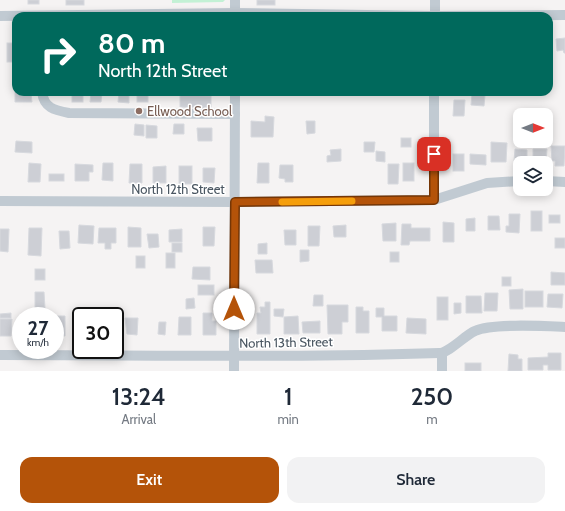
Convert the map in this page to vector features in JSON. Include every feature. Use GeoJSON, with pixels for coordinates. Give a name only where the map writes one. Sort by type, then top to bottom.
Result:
{"type":"FeatureCollection","features":[{"type":"Feature","properties":{"kind":"street"},"geometry":{"type":"LineString","coordinates":[[235,0],[235,12]]}},
{"type":"Feature","properties":{"kind":"street"},"geometry":{"type":"LineString","coordinates":[[435,0],[435,12]]}},
{"type":"Feature","properties":{"kind":"street"},"geometry":{"type":"LineString","coordinates":[[553,15],[565,15]]}},
{"type":"Feature","properties":{"kind":"street"},"geometry":{"type":"LineString","coordinates":[[0,16],[12,16]]}},
{"type":"Feature","properties":{"kind":"street"},"geometry":{"type":"LineString","coordinates":[[42,96],[43,101],[50,108],[79,114],[235,114]]}},
{"type":"Feature","properties":{"kind":"street"},"geometry":{"type":"LineString","coordinates":[[234,371],[235,96]]}},
{"type":"Feature","properties":{"kind":"street"},"geometry":{"type":"LineString","coordinates":[[434,96],[434,200]]}},
{"type":"Feature","properties":{"kind":"street","name":"North 12th Street"},"geometry":{"type":"LineString","coordinates":[[0,201],[235,202],[434,200],[487,183],[513,181]]}},
{"type":"Feature","properties":{"kind":"street"},"geometry":{"type":"LineString","coordinates":[[553,181],[565,182]]}},
{"type":"Feature","properties":{"kind":"street"},"geometry":{"type":"LineString","coordinates":[[442,371],[442,353],[474,331],[524,326],[565,327]]}},
{"type":"Feature","properties":{"kind":"street","name":"North 13th Street"},"geometry":{"type":"LineString","coordinates":[[0,355],[442,353]]}},
{"type":"Feature","properties":{"kind":"green space"},"geometry":{"type":"Polygon","coordinates":[[[172,0],[225,0],[223,2],[172,3],[172,0]]]}},
{"type":"Feature","properties":{"kind":"building"},"geometry":{"type":"Polygon","coordinates":[[[28,0],[39,0],[39,4],[28,4],[28,0]]]}},
{"type":"Feature","properties":{"kind":"building"},"geometry":{"type":"Polygon","coordinates":[[[66,0],[84,0],[84,5],[66,5],[66,0]]]}},
{"type":"Feature","properties":{"kind":"building"},"geometry":{"type":"Polygon","coordinates":[[[257,0],[275,0],[275,5],[257,5],[257,0]]]}},
{"type":"Feature","properties":{"kind":"building"},"geometry":{"type":"Polygon","coordinates":[[[565,38],[565,53],[563,50],[557,51],[556,39],[565,38]]]}},
{"type":"Feature","properties":{"kind":"building"},"geometry":{"type":"Polygon","coordinates":[[[7,43],[12,43],[12,62],[7,62],[7,43]]]}},
{"type":"Feature","properties":{"kind":"building"},"geometry":{"type":"Polygon","coordinates":[[[15,96],[31,96],[32,102],[15,102],[15,96]]]}},
{"type":"Feature","properties":{"kind":"building"},"geometry":{"type":"Polygon","coordinates":[[[72,96],[83,96],[83,102],[72,102],[72,96]]]}},
{"type":"Feature","properties":{"kind":"building"},"geometry":{"type":"Polygon","coordinates":[[[91,96],[102,96],[101,102],[90,102],[91,96]]]}},
{"type":"Feature","properties":{"kind":"building"},"geometry":{"type":"Polygon","coordinates":[[[119,96],[129,96],[129,103],[118,102],[119,96]]]}},
{"type":"Feature","properties":{"kind":"building"},"geometry":{"type":"Polygon","coordinates":[[[137,96],[148,96],[148,102],[137,102],[137,96]]]}},
{"type":"Feature","properties":{"kind":"building"},"geometry":{"type":"Polygon","coordinates":[[[180,96],[211,96],[211,113],[199,113],[199,108],[180,107],[180,96]]]}},
{"type":"Feature","properties":{"kind":"building"},"geometry":{"type":"Polygon","coordinates":[[[472,96],[485,96],[484,106],[471,105],[472,96]]]}},
{"type":"Feature","properties":{"kind":"building"},"geometry":{"type":"Polygon","coordinates":[[[454,100],[465,100],[464,116],[453,116],[454,100]]]}},
{"type":"Feature","properties":{"kind":"building"},"geometry":{"type":"Polygon","coordinates":[[[265,116],[274,117],[273,137],[251,137],[251,121],[265,122],[265,116]]]}},
{"type":"Feature","properties":{"kind":"building"},"geometry":{"type":"Polygon","coordinates":[[[306,121],[315,121],[315,133],[307,134],[306,121]]]}},
{"type":"Feature","properties":{"kind":"building"},"geometry":{"type":"Polygon","coordinates":[[[135,124],[144,125],[144,136],[134,135],[135,124]]]}},
{"type":"Feature","properties":{"kind":"building"},"geometry":{"type":"Polygon","coordinates":[[[174,124],[184,124],[184,134],[173,134],[174,124]]]}},
{"type":"Feature","properties":{"kind":"building"},"geometry":{"type":"Polygon","coordinates":[[[146,125],[157,126],[157,138],[146,138],[146,125]]]}},
{"type":"Feature","properties":{"kind":"building"},"geometry":{"type":"Polygon","coordinates":[[[197,128],[212,128],[212,141],[198,141],[197,128]]]}},
{"type":"Feature","properties":{"kind":"building"},"geometry":{"type":"Polygon","coordinates":[[[401,138],[411,138],[411,147],[401,147],[401,138]]]}},
{"type":"Feature","properties":{"kind":"building"},"geometry":{"type":"Polygon","coordinates":[[[16,141],[32,142],[32,153],[15,152],[16,141]]]}},
{"type":"Feature","properties":{"kind":"building"},"geometry":{"type":"Polygon","coordinates":[[[364,142],[375,142],[374,152],[364,152],[364,142]]]}},
{"type":"Feature","properties":{"kind":"building"},"geometry":{"type":"Polygon","coordinates":[[[491,142],[507,143],[506,162],[491,162],[491,142]]]}},
{"type":"Feature","properties":{"kind":"building"},"geometry":{"type":"Polygon","coordinates":[[[553,146],[565,146],[564,166],[555,166],[555,161],[553,161],[553,156],[552,156],[551,148],[553,148],[553,146]]]}},
{"type":"Feature","properties":{"kind":"building"},"geometry":{"type":"Polygon","coordinates":[[[341,149],[341,161],[327,162],[327,156],[331,155],[330,150],[341,149]]]}},
{"type":"Feature","properties":{"kind":"building"},"geometry":{"type":"Polygon","coordinates":[[[515,149],[527,150],[527,156],[514,156],[515,149]]]}},
{"type":"Feature","properties":{"kind":"building"},"geometry":{"type":"Polygon","coordinates":[[[533,149],[547,149],[546,156],[533,156],[533,149]]]}},
{"type":"Feature","properties":{"kind":"building"},"geometry":{"type":"Polygon","coordinates":[[[376,151],[385,152],[385,162],[376,161],[376,151]]]}},
{"type":"Feature","properties":{"kind":"building"},"geometry":{"type":"Polygon","coordinates":[[[453,154],[464,154],[464,171],[453,171],[453,154]]]}},
{"type":"Feature","properties":{"kind":"building"},"geometry":{"type":"Polygon","coordinates":[[[470,154],[486,155],[486,165],[470,164],[470,154]]]}},
{"type":"Feature","properties":{"kind":"building"},"geometry":{"type":"Polygon","coordinates":[[[29,163],[41,164],[40,182],[28,182],[29,163]]]}},
{"type":"Feature","properties":{"kind":"building"},"geometry":{"type":"Polygon","coordinates":[[[103,163],[113,163],[113,181],[102,180],[103,163]]]}},
{"type":"Feature","properties":{"kind":"building"},"geometry":{"type":"Polygon","coordinates":[[[258,163],[269,163],[269,183],[257,183],[258,163]]]}},
{"type":"Feature","properties":{"kind":"building"},"geometry":{"type":"Polygon","coordinates":[[[403,163],[414,163],[414,181],[403,181],[403,163]]]}},
{"type":"Feature","properties":{"kind":"building"},"geometry":{"type":"Polygon","coordinates":[[[75,164],[93,165],[93,172],[89,172],[89,181],[75,181],[75,164]]]}},
{"type":"Feature","properties":{"kind":"building"},"geometry":{"type":"Polygon","coordinates":[[[130,164],[142,164],[142,183],[129,183],[130,164]]]}},
{"type":"Feature","properties":{"kind":"building"},"geometry":{"type":"Polygon","coordinates":[[[388,164],[399,164],[398,184],[388,184],[388,164]]]}},
{"type":"Feature","properties":{"kind":"building"},"geometry":{"type":"Polygon","coordinates":[[[280,165],[293,165],[293,182],[285,182],[285,179],[279,178],[280,165]]]}},
{"type":"Feature","properties":{"kind":"building"},"geometry":{"type":"Polygon","coordinates":[[[166,166],[166,183],[153,183],[153,167],[166,166]]]}},
{"type":"Feature","properties":{"kind":"building"},"geometry":{"type":"Polygon","coordinates":[[[179,166],[192,166],[192,184],[179,184],[179,166]]]}},
{"type":"Feature","properties":{"kind":"building"},"geometry":{"type":"Polygon","coordinates":[[[203,168],[215,168],[214,183],[203,182],[203,168]]]}},
{"type":"Feature","properties":{"kind":"building"},"geometry":{"type":"Polygon","coordinates":[[[49,174],[64,174],[64,181],[49,181],[49,174]]]}},
{"type":"Feature","properties":{"kind":"building"},"geometry":{"type":"Polygon","coordinates":[[[531,211],[542,211],[542,231],[531,231],[531,211]]]}},
{"type":"Feature","properties":{"kind":"building"},"geometry":{"type":"Polygon","coordinates":[[[509,214],[520,214],[519,233],[506,232],[506,226],[509,226],[509,214]]]}},
{"type":"Feature","properties":{"kind":"building"},"geometry":{"type":"Polygon","coordinates":[[[549,215],[560,215],[560,223],[549,223],[549,215]]]}},
{"type":"Feature","properties":{"kind":"building"},"geometry":{"type":"Polygon","coordinates":[[[488,216],[499,216],[500,230],[488,230],[488,216]]]}},
{"type":"Feature","properties":{"kind":"building"},"geometry":{"type":"Polygon","coordinates":[[[475,218],[475,231],[466,231],[466,219],[475,218]]]}},
{"type":"Feature","properties":{"kind":"building"},"geometry":{"type":"Polygon","coordinates":[[[443,222],[454,223],[454,242],[443,242],[443,222]]]}},
{"type":"Feature","properties":{"kind":"building"},"geometry":{"type":"Polygon","coordinates":[[[396,223],[396,241],[383,241],[382,224],[396,223]]]}},
{"type":"Feature","properties":{"kind":"building"},"geometry":{"type":"Polygon","coordinates":[[[402,224],[411,224],[411,228],[430,228],[430,241],[410,241],[409,245],[401,245],[402,224]]]}},
{"type":"Feature","properties":{"kind":"building"},"geometry":{"type":"Polygon","coordinates":[[[79,225],[94,226],[93,244],[78,243],[79,225]]]}},
{"type":"Feature","properties":{"kind":"building"},"geometry":{"type":"Polygon","coordinates":[[[346,225],[346,237],[334,237],[333,226],[346,225]]]}},
{"type":"Feature","properties":{"kind":"building"},"geometry":{"type":"Polygon","coordinates":[[[308,226],[320,226],[319,246],[308,246],[308,226]]]}},
{"type":"Feature","properties":{"kind":"building"},"geometry":{"type":"Polygon","coordinates":[[[128,227],[141,228],[141,247],[128,247],[128,227]]]}},
{"type":"Feature","properties":{"kind":"building"},"geometry":{"type":"Polygon","coordinates":[[[203,227],[215,227],[214,246],[203,246],[203,227]]]}},
{"type":"Feature","properties":{"kind":"building"},"geometry":{"type":"Polygon","coordinates":[[[29,228],[42,228],[41,256],[28,255],[29,228]]]}},
{"type":"Feature","properties":{"kind":"building"},"geometry":{"type":"Polygon","coordinates":[[[99,228],[116,228],[116,243],[111,243],[111,249],[105,249],[105,243],[98,243],[99,228]]]}},
{"type":"Feature","properties":{"kind":"building"},"geometry":{"type":"Polygon","coordinates":[[[0,229],[9,229],[8,252],[0,251],[0,229]]]}},
{"type":"Feature","properties":{"kind":"building"},"geometry":{"type":"Polygon","coordinates":[[[182,229],[182,242],[169,242],[169,230],[182,229]]]}},
{"type":"Feature","properties":{"kind":"building"},"geometry":{"type":"Polygon","coordinates":[[[284,230],[296,230],[296,245],[285,245],[284,230]]]}},
{"type":"Feature","properties":{"kind":"building"},"geometry":{"type":"Polygon","coordinates":[[[59,231],[69,231],[70,248],[60,249],[59,231]]]}},
{"type":"Feature","properties":{"kind":"building"},"geometry":{"type":"Polygon","coordinates":[[[147,234],[158,234],[159,247],[149,248],[147,234]]]}},
{"type":"Feature","properties":{"kind":"building"},"geometry":{"type":"Polygon","coordinates":[[[555,238],[565,238],[565,248],[555,248],[555,238]]]}},
{"type":"Feature","properties":{"kind":"building"},"geometry":{"type":"Polygon","coordinates":[[[172,243],[182,243],[182,252],[172,252],[172,243]]]}},
{"type":"Feature","properties":{"kind":"building"},"geometry":{"type":"Polygon","coordinates":[[[267,243],[267,254],[258,254],[258,244],[267,243]]]}},
{"type":"Feature","properties":{"kind":"building"},"geometry":{"type":"Polygon","coordinates":[[[300,250],[309,250],[309,261],[300,262],[300,250]]]}},
{"type":"Feature","properties":{"kind":"building"},"geometry":{"type":"Polygon","coordinates":[[[390,252],[399,252],[399,262],[390,262],[390,252]]]}},
{"type":"Feature","properties":{"kind":"building"},"geometry":{"type":"Polygon","coordinates":[[[166,253],[175,253],[175,268],[166,268],[166,253]]]}},
{"type":"Feature","properties":{"kind":"building"},"geometry":{"type":"Polygon","coordinates":[[[136,256],[145,256],[145,268],[136,268],[136,256]]]}},
{"type":"Feature","properties":{"kind":"building"},"geometry":{"type":"Polygon","coordinates":[[[255,260],[272,260],[273,273],[256,273],[255,260]]]}},
{"type":"Feature","properties":{"kind":"building"},"geometry":{"type":"Polygon","coordinates":[[[193,267],[210,267],[210,280],[192,279],[193,267]]]}},
{"type":"Feature","properties":{"kind":"building"},"geometry":{"type":"Polygon","coordinates":[[[35,269],[45,269],[45,280],[35,280],[35,269]]]}},
{"type":"Feature","properties":{"kind":"building"},"geometry":{"type":"Polygon","coordinates":[[[551,272],[565,273],[565,285],[551,285],[551,272]]]}},
{"type":"Feature","properties":{"kind":"building"},"geometry":{"type":"Polygon","coordinates":[[[502,277],[511,277],[511,286],[502,286],[502,277]]]}},
{"type":"Feature","properties":{"kind":"building"},"geometry":{"type":"Polygon","coordinates":[[[198,285],[214,285],[214,295],[198,295],[198,285]]]}},
{"type":"Feature","properties":{"kind":"building"},"geometry":{"type":"Polygon","coordinates":[[[523,289],[523,309],[510,309],[509,290],[523,289]]]}},
{"type":"Feature","properties":{"kind":"building"},"geometry":{"type":"Polygon","coordinates":[[[525,291],[543,291],[543,307],[525,307],[525,291]]]}},
{"type":"Feature","properties":{"kind":"building"},"geometry":{"type":"Polygon","coordinates":[[[35,292],[44,292],[45,307],[35,307],[35,292]]]}},
{"type":"Feature","properties":{"kind":"building"},"geometry":{"type":"Polygon","coordinates":[[[485,293],[498,293],[497,311],[484,311],[485,293]]]}},
{"type":"Feature","properties":{"kind":"building"},"geometry":{"type":"Polygon","coordinates":[[[548,294],[563,294],[562,308],[547,307],[548,294]]]}},
{"type":"Feature","properties":{"kind":"building"},"geometry":{"type":"Polygon","coordinates":[[[314,295],[323,295],[323,306],[313,306],[314,295]]]}},
{"type":"Feature","properties":{"kind":"building"},"geometry":{"type":"Polygon","coordinates":[[[466,296],[481,296],[482,313],[466,313],[466,296]]]}},
{"type":"Feature","properties":{"kind":"building"},"geometry":{"type":"Polygon","coordinates":[[[437,297],[448,297],[448,320],[437,320],[437,297]]]}},
{"type":"Feature","properties":{"kind":"building"},"geometry":{"type":"Polygon","coordinates":[[[194,298],[195,308],[186,309],[186,299],[194,298]]]}},
{"type":"Feature","properties":{"kind":"building"},"geometry":{"type":"Polygon","coordinates":[[[265,302],[270,302],[270,334],[257,334],[257,313],[261,313],[260,307],[265,307],[265,302]]]}},
{"type":"Feature","properties":{"kind":"building"},"geometry":{"type":"Polygon","coordinates":[[[454,303],[461,303],[461,313],[454,314],[454,303]]]}},
{"type":"Feature","properties":{"kind":"building"},"geometry":{"type":"Polygon","coordinates":[[[327,305],[348,305],[348,322],[342,322],[342,334],[328,334],[327,305]]]}},
{"type":"Feature","properties":{"kind":"building"},"geometry":{"type":"Polygon","coordinates":[[[356,307],[363,307],[363,311],[369,311],[369,333],[356,333],[356,307]]]}},
{"type":"Feature","properties":{"kind":"building"},"geometry":{"type":"Polygon","coordinates":[[[376,308],[384,308],[384,316],[397,316],[397,331],[382,331],[382,317],[376,317],[376,308]]]}},
{"type":"Feature","properties":{"kind":"building"},"geometry":{"type":"Polygon","coordinates":[[[274,309],[284,309],[283,317],[274,316],[274,309]]]}},
{"type":"Feature","properties":{"kind":"building"},"geometry":{"type":"Polygon","coordinates":[[[11,313],[11,318],[0,318],[0,314],[11,313]]]}},
{"type":"Feature","properties":{"kind":"building"},"geometry":{"type":"Polygon","coordinates":[[[203,313],[212,313],[212,321],[216,321],[216,335],[203,335],[203,313]]]}},
{"type":"Feature","properties":{"kind":"building"},"geometry":{"type":"Polygon","coordinates":[[[64,316],[65,316],[64,336],[64,316]]]}},
{"type":"Feature","properties":{"kind":"building"},"geometry":{"type":"Polygon","coordinates":[[[298,316],[299,334],[284,334],[284,317],[298,316]]]}},
{"type":"Feature","properties":{"kind":"building"},"geometry":{"type":"Polygon","coordinates":[[[179,317],[191,317],[191,335],[178,335],[179,317]]]}},
{"type":"Feature","properties":{"kind":"building"},"geometry":{"type":"Polygon","coordinates":[[[125,318],[138,318],[137,335],[127,334],[125,318]]]}},
{"type":"Feature","properties":{"kind":"building"},"geometry":{"type":"Polygon","coordinates":[[[407,318],[426,319],[426,334],[406,333],[407,318]]]}},
{"type":"Feature","properties":{"kind":"building"},"geometry":{"type":"Polygon","coordinates":[[[0,319],[12,319],[11,336],[0,336],[0,319]]]}},
{"type":"Feature","properties":{"kind":"building"},"geometry":{"type":"Polygon","coordinates":[[[320,321],[320,333],[303,333],[302,322],[320,321]]]}},
{"type":"Feature","properties":{"kind":"building"},"geometry":{"type":"Polygon","coordinates":[[[159,322],[166,322],[165,335],[158,334],[159,322]]]}},
{"type":"Feature","properties":{"kind":"building"},"geometry":{"type":"Polygon","coordinates":[[[548,353],[561,353],[561,370],[548,370],[548,365],[543,365],[543,370],[528,370],[528,358],[548,357],[548,353]]]}},
{"type":"Feature","properties":{"kind":"building"},"geometry":{"type":"Polygon","coordinates":[[[509,354],[518,355],[518,359],[522,359],[522,371],[508,371],[509,354]]]}},
{"type":"Feature","properties":{"kind":"building"},"geometry":{"type":"Polygon","coordinates":[[[465,363],[481,363],[481,371],[465,371],[465,363]]]}},
{"type":"Feature","properties":{"kind":"slow traffic"},"geometry":{"type":"LineString","coordinates":[[282,202],[352,201]]}},
{"type":"Feature","properties":{"kind":"place","name":"Ellwood School"},"geometry":{"type":"Point","coordinates":[139,111]}},
{"type":"Feature","properties":{"kind":"route"},"geometry":{"type":"LineString","coordinates":[[234,309],[235,202],[434,200],[434,154]]}}]}
